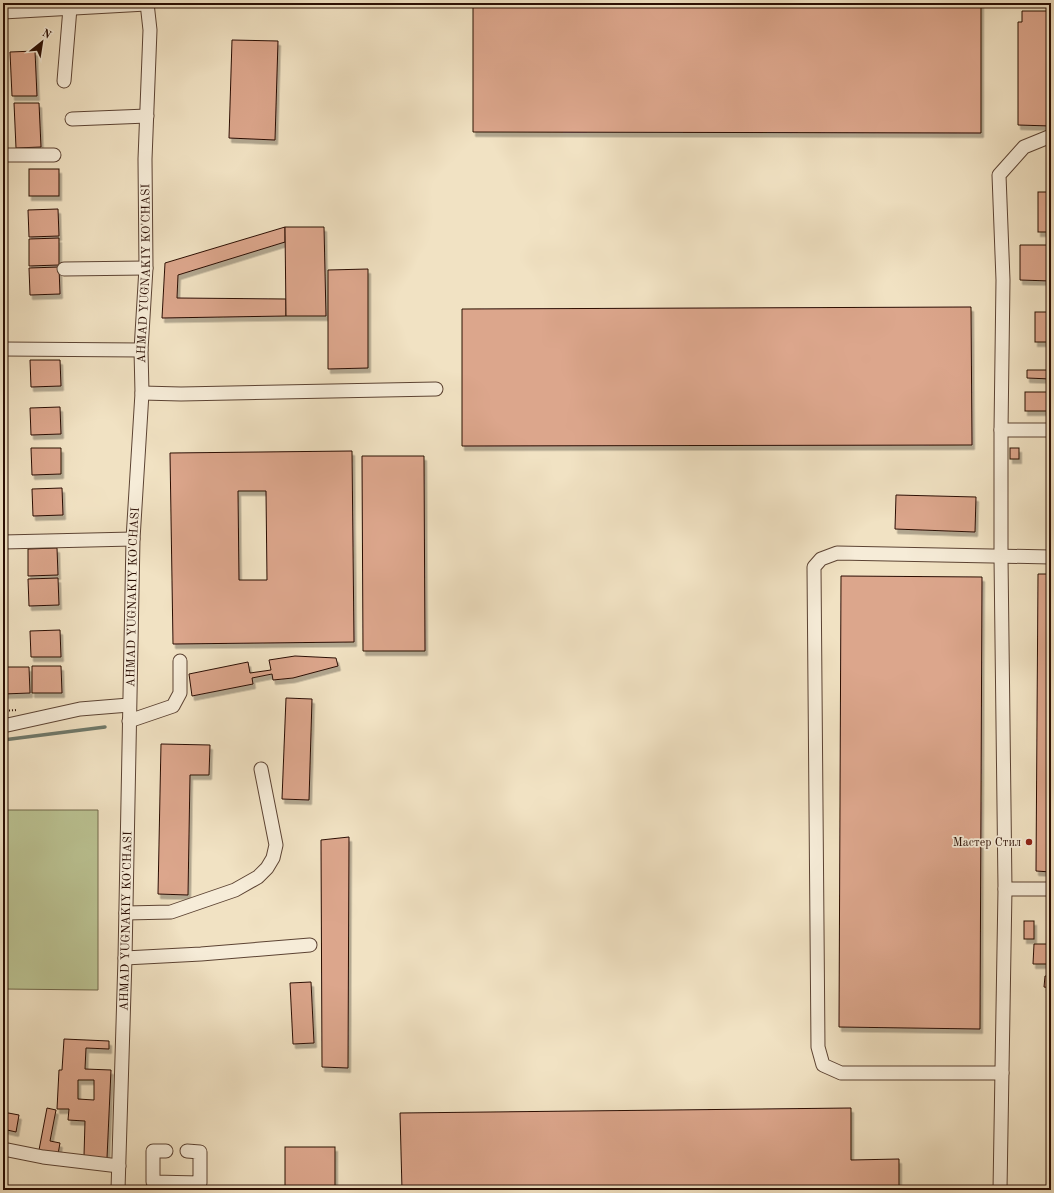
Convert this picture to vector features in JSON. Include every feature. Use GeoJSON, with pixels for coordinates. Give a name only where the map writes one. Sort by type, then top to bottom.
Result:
{"type":"FeatureCollection","features":[{"type":"Feature","properties":{"kind":"street","name":"AHMAD YUGNAKIY KO'CHASI"},"geometry":{"type":"LineString","coordinates":[[3,12],[147,4],[150,30],[145,159],[146,268],[141,350],[142,394],[133,539],[125,958],[118,1190]]}},
{"type":"Feature","properties":{"kind":"street"},"geometry":{"type":"LineString","coordinates":[[64,81],[70,8]]}},
{"type":"Feature","properties":{"kind":"street"},"geometry":{"type":"LineString","coordinates":[[72,120],[147,116]]}},
{"type":"Feature","properties":{"kind":"street"},"geometry":{"type":"LineString","coordinates":[[1000,1190],[1005,889],[1001,557],[1003,280],[999,175],[1024,147],[1051,136]]}},
{"type":"Feature","properties":{"kind":"street"},"geometry":{"type":"LineString","coordinates":[[3,155],[54,155]]}},
{"type":"Feature","properties":{"kind":"street"},"geometry":{"type":"LineString","coordinates":[[64,269],[146,268]]}},
{"type":"Feature","properties":{"kind":"street"},"geometry":{"type":"LineString","coordinates":[[3,349],[141,350]]}},
{"type":"Feature","properties":{"kind":"street"},"geometry":{"type":"LineString","coordinates":[[142,394],[436,389]]}},
{"type":"Feature","properties":{"kind":"street"},"geometry":{"type":"LineString","coordinates":[[1001,430],[1051,430]]}},
{"type":"Feature","properties":{"kind":"street"},"geometry":{"type":"LineString","coordinates":[[3,542],[133,539]]}},
{"type":"Feature","properties":{"kind":"street"},"geometry":{"type":"LineString","coordinates":[[1002,1073],[841,1073],[824,1065],[818,1047],[814,568],[821,559],[838,553],[1051,557]]}},
{"type":"Feature","properties":{"kind":"street"},"geometry":{"type":"LineString","coordinates":[[129,721],[173,706],[180,693],[180,660]]}},
{"type":"Feature","properties":{"kind":"street"},"geometry":{"type":"LineString","coordinates":[[3,726],[80,709],[129,705]]}},
{"type":"Feature","properties":{"kind":"street"},"geometry":{"type":"LineString","coordinates":[[126,913],[171,912],[235,890],[258,877],[267,868],[273,858],[276,845],[261,769]]}},
{"type":"Feature","properties":{"kind":"street"},"geometry":{"type":"LineString","coordinates":[[1005,889],[1051,889]]}},
{"type":"Feature","properties":{"kind":"street"},"geometry":{"type":"LineString","coordinates":[[125,958],[201,954],[310,945]]}},
{"type":"Feature","properties":{"kind":"street"},"geometry":{"type":"LineString","coordinates":[[3,1149],[119,1166]]}},
{"type":"Feature","properties":{"kind":"street"},"geometry":{"type":"LineString","coordinates":[[166,1151],[153,1151],[150,1186],[200,1183],[200,1152],[187,1151]]}},
{"type":"Feature","properties":{"kind":"green space"},"geometry":{"type":"Polygon","coordinates":[[[3,810],[98,810],[98,990],[3,989],[3,810]]]}},
{"type":"Feature","properties":{"kind":"building"},"geometry":{"type":"Polygon","coordinates":[[[473,3],[981,3],[981,133],[473,132],[473,3]]]}},
{"type":"Feature","properties":{"kind":"building"},"geometry":{"type":"Polygon","coordinates":[[[1022,11],[1051,11],[1051,126],[1018,125],[1018,22],[1022,22],[1022,11]]]}},
{"type":"Feature","properties":{"kind":"building"},"geometry":{"type":"Polygon","coordinates":[[[232,40],[278,41],[275,140],[229,138],[232,40]]]}},
{"type":"Feature","properties":{"kind":"building"},"geometry":{"type":"Polygon","coordinates":[[[35,51],[37,96],[12,96],[10,52],[35,51]]]}},
{"type":"Feature","properties":{"kind":"building"},"geometry":{"type":"Polygon","coordinates":[[[14,103],[39,103],[41,147],[16,148],[14,103]]]}},
{"type":"Feature","properties":{"kind":"building"},"geometry":{"type":"Polygon","coordinates":[[[29,169],[59,169],[59,196],[29,196],[29,169]]]}},
{"type":"Feature","properties":{"kind":"building"},"geometry":{"type":"Polygon","coordinates":[[[1038,192],[1051,192],[1051,232],[1038,232],[1038,192]]]}},
{"type":"Feature","properties":{"kind":"building"},"geometry":{"type":"Polygon","coordinates":[[[58,209],[59,236],[29,237],[28,210],[58,209]]]}},
{"type":"Feature","properties":{"kind":"building"},"geometry":{"type":"Polygon","coordinates":[[[285,227],[285,242],[178,275],[177,298],[286,299],[286,316],[162,318],[165,263],[285,227]]]}},
{"type":"Feature","properties":{"kind":"building"},"geometry":{"type":"Polygon","coordinates":[[[285,227],[324,227],[326,316],[286,316],[285,227]]]}},
{"type":"Feature","properties":{"kind":"building"},"geometry":{"type":"Polygon","coordinates":[[[59,238],[59,265],[29,266],[29,239],[59,238]]]}},
{"type":"Feature","properties":{"kind":"building"},"geometry":{"type":"Polygon","coordinates":[[[1020,245],[1051,245],[1051,281],[1020,280],[1020,245]]]}},
{"type":"Feature","properties":{"kind":"building"},"geometry":{"type":"Polygon","coordinates":[[[59,267],[60,294],[30,295],[29,268],[59,267]]]}},
{"type":"Feature","properties":{"kind":"building"},"geometry":{"type":"Polygon","coordinates":[[[368,269],[368,368],[328,369],[328,270],[368,269]]]}},
{"type":"Feature","properties":{"kind":"building"},"geometry":{"type":"Polygon","coordinates":[[[971,307],[972,445],[462,446],[462,309],[971,307]]]}},
{"type":"Feature","properties":{"kind":"building"},"geometry":{"type":"Polygon","coordinates":[[[1035,312],[1051,312],[1051,342],[1035,342],[1035,312]]]}},
{"type":"Feature","properties":{"kind":"building"},"geometry":{"type":"Polygon","coordinates":[[[30,360],[60,360],[61,386],[31,387],[30,360]]]}},
{"type":"Feature","properties":{"kind":"building"},"geometry":{"type":"Polygon","coordinates":[[[1027,370],[1051,370],[1051,379],[1027,378],[1027,370]]]}},
{"type":"Feature","properties":{"kind":"building"},"geometry":{"type":"Polygon","coordinates":[[[1025,392],[1051,392],[1051,411],[1025,411],[1025,392]]]}},
{"type":"Feature","properties":{"kind":"building"},"geometry":{"type":"Polygon","coordinates":[[[60,407],[61,434],[31,435],[30,408],[60,407]]]}},
{"type":"Feature","properties":{"kind":"building"},"geometry":{"type":"Polygon","coordinates":[[[31,448],[61,448],[61,474],[32,475],[31,448]]]}},
{"type":"Feature","properties":{"kind":"building"},"geometry":{"type":"Polygon","coordinates":[[[1010,448],[1019,448],[1019,459],[1010,459],[1010,448]]]}},
{"type":"Feature","properties":{"kind":"building"},"geometry":{"type":"Polygon","coordinates":[[[352,451],[354,642],[173,644],[170,453],[352,451]],[[238,491],[239,580],[267,580],[266,491],[238,491]]]}},
{"type":"Feature","properties":{"kind":"building"},"geometry":{"type":"Polygon","coordinates":[[[362,456],[424,456],[425,651],[363,651],[362,456]]]}},
{"type":"Feature","properties":{"kind":"building"},"geometry":{"type":"Polygon","coordinates":[[[62,488],[63,515],[33,516],[32,489],[62,488]]]}},
{"type":"Feature","properties":{"kind":"building"},"geometry":{"type":"Polygon","coordinates":[[[896,495],[976,497],[975,532],[895,529],[896,495]]]}},
{"type":"Feature","properties":{"kind":"building"},"geometry":{"type":"Polygon","coordinates":[[[57,548],[58,575],[28,576],[28,549],[57,548]]]}},
{"type":"Feature","properties":{"kind":"building"},"geometry":{"type":"Polygon","coordinates":[[[1038,574],[1051,574],[1051,872],[1036,871],[1038,574]]]}},
{"type":"Feature","properties":{"kind":"building"},"geometry":{"type":"Polygon","coordinates":[[[841,576],[982,577],[980,1029],[839,1027],[841,576]]]}},
{"type":"Feature","properties":{"kind":"building"},"geometry":{"type":"Polygon","coordinates":[[[58,578],[59,605],[29,606],[28,579],[58,578]]]}},
{"type":"Feature","properties":{"kind":"building"},"geometry":{"type":"Polygon","coordinates":[[[60,630],[61,657],[31,657],[30,631],[60,630]]]}},
{"type":"Feature","properties":{"kind":"building"},"geometry":{"type":"Polygon","coordinates":[[[295,656],[336,658],[338,666],[293,678],[273,680],[272,674],[252,678],[253,684],[192,696],[189,674],[248,662],[250,673],[271,670],[269,660],[295,656]]]}},
{"type":"Feature","properties":{"kind":"building"},"geometry":{"type":"Polygon","coordinates":[[[32,666],[61,666],[62,693],[32,693],[32,666]]]}},
{"type":"Feature","properties":{"kind":"building"},"geometry":{"type":"Polygon","coordinates":[[[3,667],[29,667],[30,693],[3,694],[3,667]]]}},
{"type":"Feature","properties":{"kind":"building"},"geometry":{"type":"Polygon","coordinates":[[[286,698],[312,699],[309,800],[282,799],[286,698]]]}},
{"type":"Feature","properties":{"kind":"building"},"geometry":{"type":"Polygon","coordinates":[[[161,744],[210,745],[209,775],[190,775],[188,895],[158,894],[161,744]]]}},
{"type":"Feature","properties":{"kind":"building"},"geometry":{"type":"Polygon","coordinates":[[[349,837],[348,1068],[322,1067],[321,840],[349,837]]]}},
{"type":"Feature","properties":{"kind":"building"},"geometry":{"type":"Polygon","coordinates":[[[1024,921],[1034,921],[1034,939],[1024,939],[1024,921]]]}},
{"type":"Feature","properties":{"kind":"building"},"geometry":{"type":"Polygon","coordinates":[[[1034,944],[1051,944],[1051,964],[1033,964],[1034,944]]]}},
{"type":"Feature","properties":{"kind":"building"},"geometry":{"type":"Polygon","coordinates":[[[1045,976],[1051,976],[1051,988],[1044,987],[1045,976]]]}},
{"type":"Feature","properties":{"kind":"building"},"geometry":{"type":"Polygon","coordinates":[[[311,982],[314,1043],[293,1044],[290,983],[311,982]]]}},
{"type":"Feature","properties":{"kind":"building"},"geometry":{"type":"Polygon","coordinates":[[[64,1039],[109,1041],[109,1049],[86,1048],[85,1069],[111,1070],[107,1158],[84,1156],[85,1121],[68,1120],[69,1109],[57,1109],[59,1070],[62,1070],[64,1039]],[[78,1080],[78,1099],[94,1100],[94,1080],[78,1080]]]}},
{"type":"Feature","properties":{"kind":"building"},"geometry":{"type":"Polygon","coordinates":[[[47,1108],[56,1110],[50,1141],[60,1143],[58,1154],[39,1150],[47,1108]]]}},
{"type":"Feature","properties":{"kind":"building"},"geometry":{"type":"Polygon","coordinates":[[[851,1108],[851,1160],[899,1159],[899,1190],[402,1190],[400,1113],[851,1108]]]}},
{"type":"Feature","properties":{"kind":"building"},"geometry":{"type":"Polygon","coordinates":[[[3,1112],[19,1115],[16,1132],[3,1129],[3,1112]]]}},
{"type":"Feature","properties":{"kind":"building"},"geometry":{"type":"Polygon","coordinates":[[[285,1147],[335,1147],[335,1189],[285,1189],[285,1147]]]}},
{"type":"Feature","properties":{"kind":"building"},"geometry":{"type":"Polygon","coordinates":[[[1048,1178],[1051,1178],[1051,1190],[1047,1190],[1048,1178]]]}},
{"type":"Feature","properties":{"kind":"waterway"},"geometry":{"type":"LineString","coordinates":[[3,740],[105,727]]}},
{"type":"Feature","properties":{"kind":"place","name":"Мастер Стил"},"geometry":{"type":"Point","coordinates":[1029,842]}}]}
